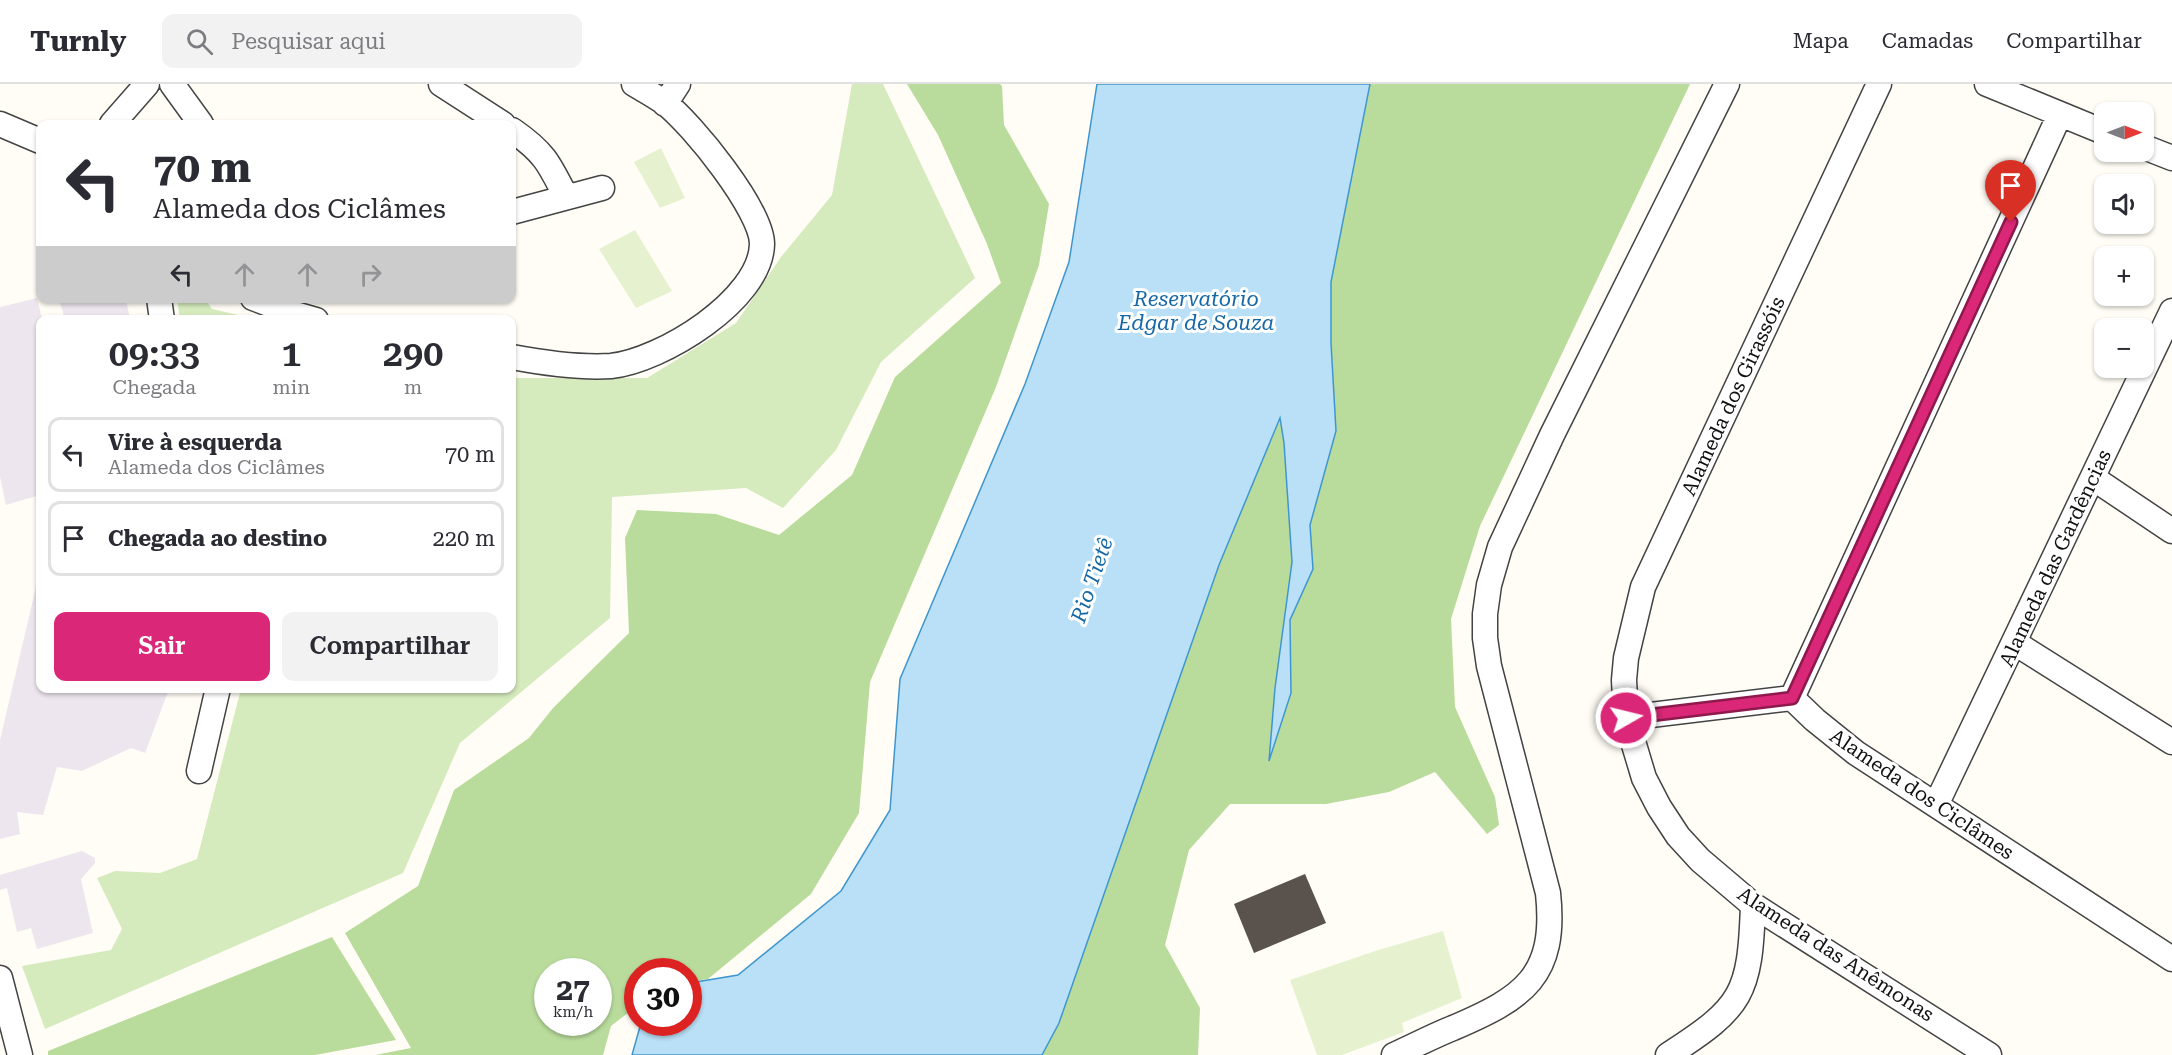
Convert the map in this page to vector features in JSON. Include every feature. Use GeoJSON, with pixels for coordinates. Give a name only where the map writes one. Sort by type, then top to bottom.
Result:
{"type":"FeatureCollection","features":[{"type":"Feature","properties":{"kind":"street"},"geometry":{"type":"LineString","coordinates":[[116,120],[147,84]]}},
{"type":"Feature","properties":{"kind":"street"},"geometry":{"type":"LineString","coordinates":[[172,84],[198,120]]}},
{"type":"Feature","properties":{"kind":"street"},"geometry":{"type":"LineString","coordinates":[[441,84],[496,120]]}},
{"type":"Feature","properties":{"kind":"street"},"geometry":{"type":"LineString","coordinates":[[516,357],[590,366],[612,366],[635,362],[657,354],[688,337],[718,314],[739,294],[760,256],[760,233],[755,216],[739,189],[683,120],[672,94],[634,84]]}},
{"type":"Feature","properties":{"kind":"street"},"geometry":{"type":"LineString","coordinates":[[1394,1055],[1504,1004],[1522,990],[1536,972],[1545,954],[1550,933],[1548,893],[1489,666],[1485,638],[1485,614],[1489,585],[1500,547],[1552,435],[1727,84]]}},
{"type":"Feature","properties":{"kind":"street","name":"Alameda dos Girassóis"},"geometry":{"type":"LineString","coordinates":[[1626,718],[1624,680],[1626,658],[1633,622],[1644,587],[1879,84]]}},
{"type":"Feature","properties":{"kind":"street"},"geometry":{"type":"LineString","coordinates":[[1987,84],[2094,128]]}},
{"type":"Feature","properties":{"kind":"street"},"geometry":{"type":"LineString","coordinates":[[1626,718],[1792,698],[2060,114]]}},
{"type":"Feature","properties":{"kind":"street"},"geometry":{"type":"LineString","coordinates":[[0,124],[36,139]]}},
{"type":"Feature","properties":{"kind":"street"},"geometry":{"type":"LineString","coordinates":[[516,133],[538,149],[566,197]]}},
{"type":"Feature","properties":{"kind":"street"},"geometry":{"type":"LineString","coordinates":[[2154,151],[2172,158]]}},
{"type":"Feature","properties":{"kind":"street"},"geometry":{"type":"LineString","coordinates":[[516,211],[602,188]]}},
{"type":"Feature","properties":{"kind":"street"},"geometry":{"type":"LineString","coordinates":[[267,303],[298,315]]}},
{"type":"Feature","properties":{"kind":"street","name":"Alameda das Gardências"},"geometry":{"type":"LineString","coordinates":[[1936,805],[2092,478],[2164,350],[2172,311]]}},
{"type":"Feature","properties":{"kind":"street"},"geometry":{"type":"LineString","coordinates":[[2092,478],[2172,531]]}},
{"type":"Feature","properties":{"kind":"street"},"geometry":{"type":"LineString","coordinates":[[2014,643],[2172,742]]}},
{"type":"Feature","properties":{"kind":"street"},"geometry":{"type":"LineString","coordinates":[[199,771],[217,693]]}},
{"type":"Feature","properties":{"kind":"street","name":"Alameda dos Ciclâmes"},"geometry":{"type":"LineString","coordinates":[[1792,698],[1856,753],[2172,959]]}},
{"type":"Feature","properties":{"kind":"street","name":"Alameda das Anêmonas"},"geometry":{"type":"LineString","coordinates":[[1626,718],[1644,778],[1659,807],[1701,860],[1753,905],[1989,1055]]}},
{"type":"Feature","properties":{"kind":"street"},"geometry":{"type":"LineString","coordinates":[[1668,1055],[1720,1019],[1741,992],[1750,959],[1753,905]]}},
{"type":"Feature","properties":{"kind":"street"},"geometry":{"type":"LineString","coordinates":[[0,978],[20,1055]]}},
{"type":"Feature","properties":{"kind":"shaded area"},"geometry":{"type":"Polygon","coordinates":[[[36,298],[41,315],[36,315],[36,496],[6,505],[0,477],[0,307],[36,298]]]}},
{"type":"Feature","properties":{"kind":"shaded area"},"geometry":{"type":"Polygon","coordinates":[[[60,303],[127,303],[129,315],[64,315],[60,303]]]}},
{"type":"Feature","properties":{"kind":"shaded area"},"geometry":{"type":"Polygon","coordinates":[[[36,587],[36,693],[168,693],[145,753],[131,748],[82,771],[57,767],[43,815],[17,812],[20,834],[0,839],[0,740],[36,587]]]}},
{"type":"Feature","properties":{"kind":"shaded area"},"geometry":{"type":"Polygon","coordinates":[[[82,851],[95,858],[95,863],[81,879],[93,933],[37,949],[31,928],[17,932],[7,888],[0,890],[0,875],[82,851]]]}},
{"type":"Feature","properties":{"kind":"green space"},"geometry":{"type":"Polygon","coordinates":[[[852,84],[883,84],[975,278],[881,362],[836,450],[783,508],[746,488],[612,497],[610,618],[460,743],[403,873],[45,1029],[22,966],[111,950],[122,929],[97,878],[115,871],[160,873],[197,859],[240,693],[516,693],[516,378],[647,378],[736,323],[781,257],[832,195],[852,84]]]}},
{"type":"Feature","properties":{"kind":"green space"},"geometry":{"type":"Polygon","coordinates":[[[907,84],[1000,84],[1004,125],[1049,204],[1039,265],[996,387],[870,682],[859,813],[811,894],[708,979],[702,980],[702,958],[624,958],[624,1016],[612,1025],[612,958],[534,958],[534,1036],[608,1036],[603,1055],[375,1055],[411,1048],[345,933],[418,886],[454,790],[529,738],[553,708],[629,633],[625,538],[637,510],[716,514],[779,535],[852,475],[895,377],[1001,283],[987,244],[938,135],[907,84]]]}},
{"type":"Feature","properties":{"kind":"green space"},"geometry":{"type":"Polygon","coordinates":[[[1370,84],[1690,84],[1480,526],[1451,619],[1455,707],[1495,797],[1499,825],[1487,834],[1435,772],[1389,792],[1326,804],[1230,804],[1189,850],[1165,945],[1200,1008],[1198,1055],[1042,1055],[1059,1023],[1219,565],[1281,417],[1292,562],[1275,688],[1291,693],[1290,620],[1312,569],[1310,525],[1336,431],[1331,343],[1331,282],[1370,84]]]}},
{"type":"Feature","properties":{"kind":"green space"},"geometry":{"type":"Polygon","coordinates":[[[661,148],[685,198],[660,208],[634,162],[661,148]]]}},
{"type":"Feature","properties":{"kind":"green space"},"geometry":{"type":"Polygon","coordinates":[[[635,230],[672,291],[636,308],[599,249],[635,230]]]}},
{"type":"Feature","properties":{"kind":"green space"},"geometry":{"type":"Polygon","coordinates":[[[178,303],[208,303],[212,309],[238,315],[179,315],[178,303]]]}},
{"type":"Feature","properties":{"kind":"green space"},"geometry":{"type":"Polygon","coordinates":[[[1443,931],[1462,998],[1402,1023],[1404,1032],[1342,1055],[1317,1055],[1290,980],[1443,931]]]}},
{"type":"Feature","properties":{"kind":"green space"},"geometry":{"type":"Polygon","coordinates":[[[332,937],[396,1040],[315,1055],[48,1055],[48,1051],[332,937]]]}},
{"type":"Feature","properties":{"kind":"water","name":"Reservatório Edgar de Souza"},"geometry":{"type":"Polygon","coordinates":[[[1097,84],[1370,84],[1331,282],[1331,343],[1336,431],[1310,525],[1313,569],[1290,620],[1291,693],[1269,761],[1275,688],[1292,562],[1284,443],[1280,418],[1219,565],[1059,1023],[1042,1055],[632,1055],[637,1036],[702,1036],[702,981],[738,975],[841,891],[890,810],[900,679],[1025,384],[1069,262],[1097,84]]]}},
{"type":"Feature","properties":{"kind":"building"},"geometry":{"type":"Polygon","coordinates":[[[1305,874],[1326,923],[1254,953],[1234,904],[1305,874]]]}},
{"type":"Feature","properties":{"kind":"route"},"geometry":{"type":"LineString","coordinates":[[1626,718],[1792,698],[2011,222]]}},
{"type":"Feature","properties":{"kind":"water label","name":"Rio Tietê"},"geometry":{"type":"Point","coordinates":[1092,580]}}]}
